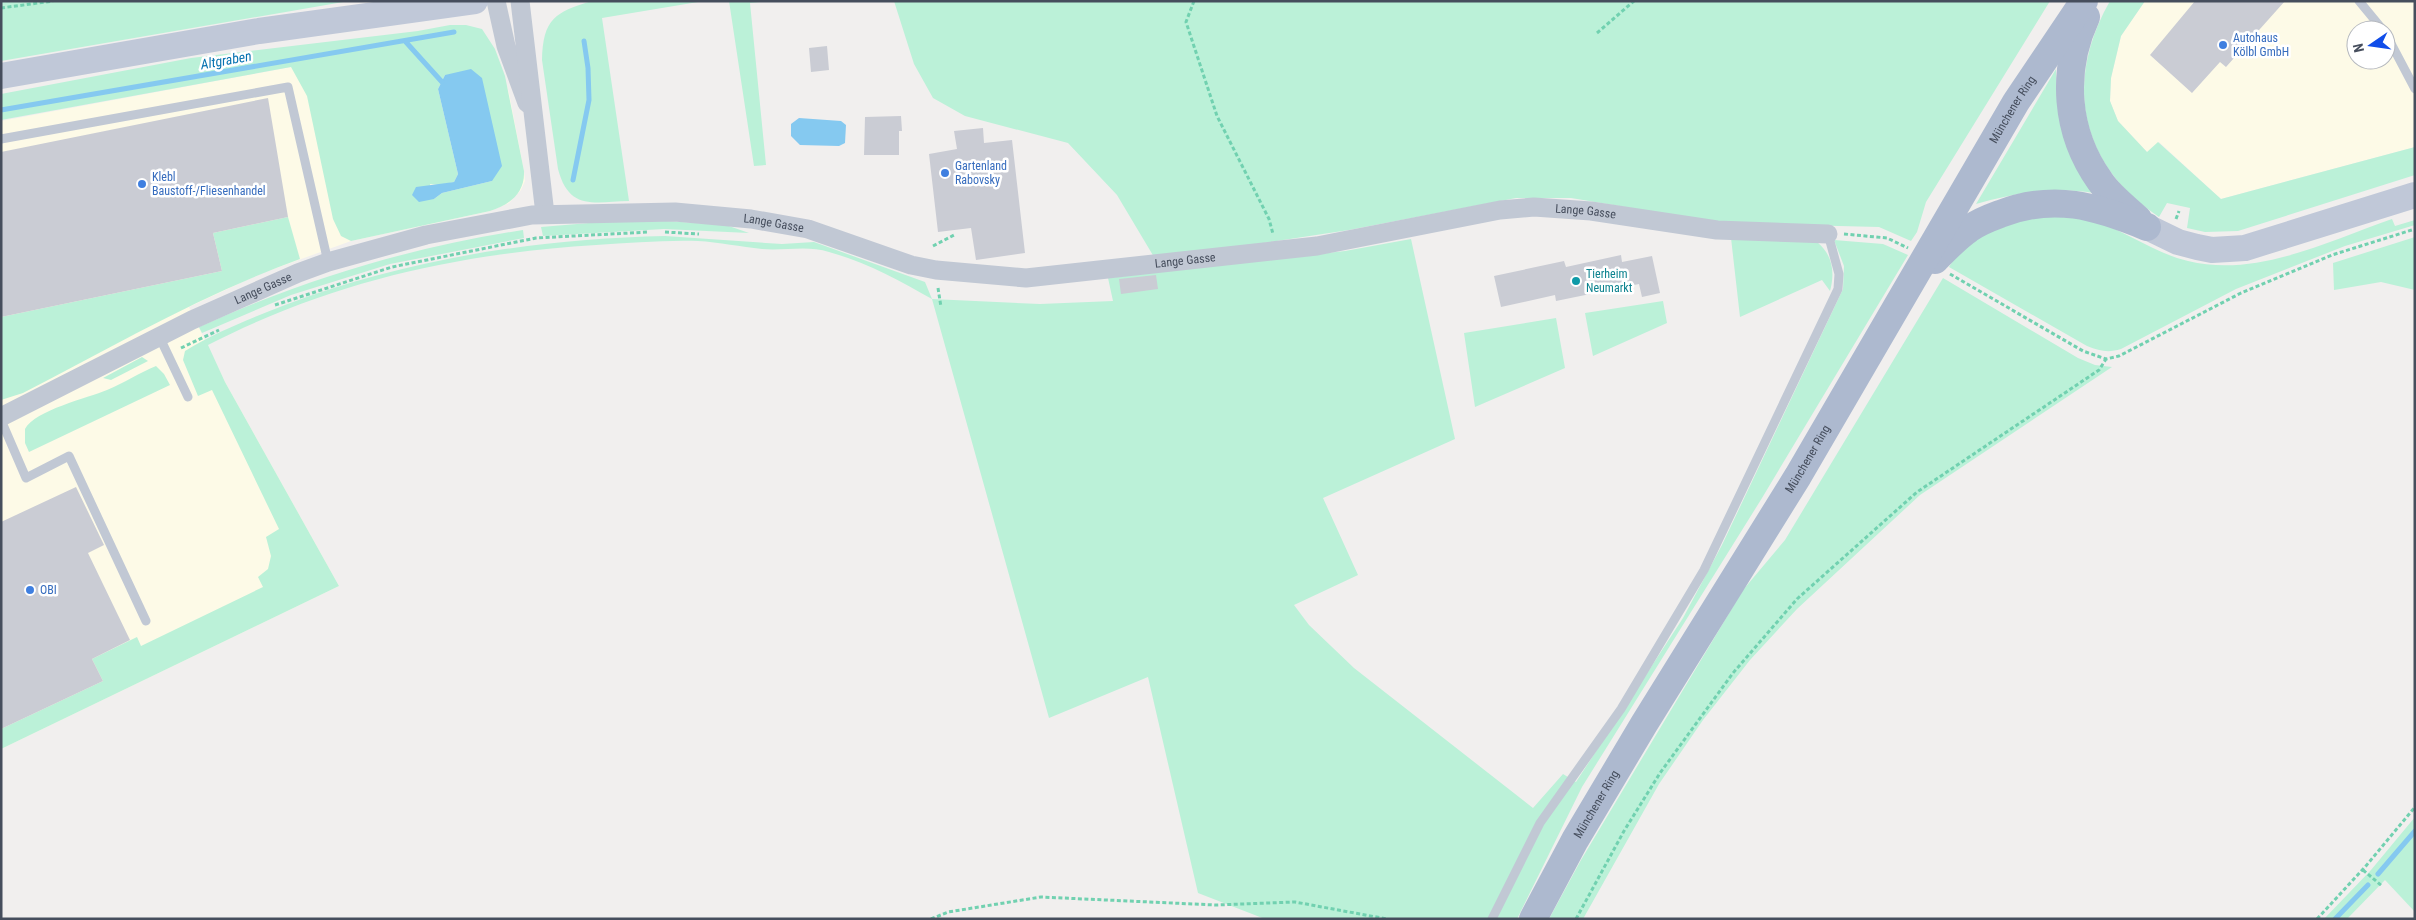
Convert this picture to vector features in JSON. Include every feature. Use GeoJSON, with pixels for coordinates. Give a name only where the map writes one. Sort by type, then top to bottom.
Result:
{"type":"FeatureCollection","features":[{"type":"Feature","properties":{"kind":"main road"},"geometry":{"type":"LineString","coordinates":[[1,76],[259,31],[475,1]]}},
{"type":"Feature","properties":{"kind":"main road"},"geometry":{"type":"LineString","coordinates":[[2016,102],[2066,1]]}},
{"type":"Feature","properties":{"kind":"main road","name":"Münchener Ring"},"geometry":{"type":"LineString","coordinates":[[1533,919],[1575,840],[1644,724],[1798,476],[2016,102],[2084,1]]}},
{"type":"Feature","properties":{"kind":"main road"},"geometry":{"type":"LineString","coordinates":[[2096,1],[2080,32],[2070,66],[2069,89],[2075,132],[2090,166],[2101,182],[2147,227]]}},
{"type":"Feature","properties":{"kind":"main road"},"geometry":{"type":"LineString","coordinates":[[1912,281],[1969,228],[2023,206],[2050,202],[2078,204],[2109,212],[2178,242],[2212,250],[2245,248],[2415,195]]}},
{"type":"Feature","properties":{"kind":"street"},"geometry":{"type":"LineString","coordinates":[[496,1],[512,66],[536,125]]}},
{"type":"Feature","properties":{"kind":"street"},"geometry":{"type":"LineString","coordinates":[[520,1],[546,214]]}},
{"type":"Feature","properties":{"kind":"street","name":"Lange Gasse"},"geometry":{"type":"LineString","coordinates":[[1,419],[159,336],[251,292],[328,262],[426,235],[503,219],[546,214],[675,212],[751,219],[808,229],[911,265],[958,273],[1003,277],[1051,276],[1277,251],[1360,239],[1500,210],[1534,207],[1591,211],[1717,230],[1828,234]]}},
{"type":"Feature","properties":{"kind":"lane"},"geometry":{"type":"LineString","coordinates":[[2359,1],[2375,20]]}},
{"type":"Feature","properties":{"kind":"lane"},"geometry":{"type":"LineString","coordinates":[[2396,53],[2415,89]]}},
{"type":"Feature","properties":{"kind":"lane"},"geometry":{"type":"LineString","coordinates":[[1,139],[288,87],[328,262]]}},
{"type":"Feature","properties":{"kind":"lane"},"geometry":{"type":"LineString","coordinates":[[1492,919],[1540,823],[1620,709],[1704,570],[1838,289],[1839,274],[1828,234]]}},
{"type":"Feature","properties":{"kind":"lane"},"geometry":{"type":"LineString","coordinates":[[159,336],[188,397]]}},
{"type":"Feature","properties":{"kind":"lane"},"geometry":{"type":"LineString","coordinates":[[1,419],[26,478],[69,456],[146,621]]}},
{"type":"Feature","properties":{"kind":"path"},"geometry":{"type":"LineString","coordinates":[[1,8],[53,1]]}},
{"type":"Feature","properties":{"kind":"path"},"geometry":{"type":"LineString","coordinates":[[1194,1],[1186,22],[1216,116],[1269,219],[1277,251]]}},
{"type":"Feature","properties":{"kind":"path"},"geometry":{"type":"LineString","coordinates":[[1597,33],[1634,1]]}},
{"type":"Feature","properties":{"kind":"path"},"geometry":{"type":"LineString","coordinates":[[1576,919],[1624,831],[1660,773],[1733,674],[1797,599],[1917,492],[2099,370],[2106,359],[2126,352],[2240,293],[2332,256],[2415,229]]}},
{"type":"Feature","properties":{"kind":"path"},"geometry":{"type":"LineString","coordinates":[[271,306],[392,267],[536,238],[654,232]]}},
{"type":"Feature","properties":{"kind":"path"},"geometry":{"type":"LineString","coordinates":[[664,232],[702,234]]}},
{"type":"Feature","properties":{"kind":"path"},"geometry":{"type":"LineString","coordinates":[[933,246],[956,234]]}},
{"type":"Feature","properties":{"kind":"path"},"geometry":{"type":"LineString","coordinates":[[1828,234],[1887,238],[1910,249]]}},
{"type":"Feature","properties":{"kind":"path"},"geometry":{"type":"LineString","coordinates":[[1944,271],[2083,351],[2106,359]]}},
{"type":"Feature","properties":{"kind":"path"},"geometry":{"type":"LineString","coordinates":[[202,338],[220,329]]}},
{"type":"Feature","properties":{"kind":"path"},"geometry":{"type":"LineString","coordinates":[[2317,919],[2362,870],[2415,807]]}},
{"type":"Feature","properties":{"kind":"path"},"geometry":{"type":"LineString","coordinates":[[2362,870],[2382,886]]}},
{"type":"Feature","properties":{"kind":"path"},"geometry":{"type":"LineString","coordinates":[[931,919],[948,912],[1041,897],[1215,905],[1295,902],[1387,919]]}},
{"type":"Feature","properties":{"kind":"shaded area"},"geometry":{"type":"Polygon","coordinates":[[[2145,1],[2415,1],[2415,147],[2221,199],[2159,142],[2148,153],[2118,121],[2110,101],[2111,78],[2121,36],[2145,1]]]}},
{"type":"Feature","properties":{"kind":"shaded area"},"geometry":{"type":"Polygon","coordinates":[[[495,49],[509,93],[525,181],[521,190],[509,203],[490,211],[351,241],[260,274],[189,307],[225,382],[339,586],[1,749],[1,121],[291,67],[495,49]]]}},
{"type":"Feature","properties":{"kind":"green space"},"geometry":{"type":"Polygon","coordinates":[[[1,1],[349,1],[1,61],[1,1]]]}},
{"type":"Feature","properties":{"kind":"green space"},"geometry":{"type":"Polygon","coordinates":[[[592,1],[704,1],[602,18],[629,201],[594,202],[576,198],[569,192],[558,169],[542,60],[545,35],[554,19],[560,14],[592,1]]]}},
{"type":"Feature","properties":{"kind":"green space"},"geometry":{"type":"Polygon","coordinates":[[[729,1],[769,1],[750,3],[766,165],[754,166],[729,1]]]}},
{"type":"Feature","properties":{"kind":"green space"},"geometry":{"type":"Polygon","coordinates":[[[894,1],[2050,1],[1926,202],[1917,232],[1911,241],[1879,227],[1722,223],[1571,198],[1516,198],[1349,230],[1217,250],[1154,257],[1117,195],[1068,143],[965,116],[933,98],[914,64],[894,1]]]}},
{"type":"Feature","properties":{"kind":"green space"},"geometry":{"type":"Polygon","coordinates":[[[2110,1],[2145,1],[2121,36],[2111,78],[2110,101],[2118,121],[2147,152],[2158,142],[2221,199],[2415,147],[2415,175],[2238,231],[2205,232],[2187,228],[2190,208],[2167,203],[2159,217],[2132,196],[2111,173],[2096,147],[2087,120],[2084,92],[2087,62],[2095,32],[2110,1]]]}},
{"type":"Feature","properties":{"kind":"green space"},"geometry":{"type":"Polygon","coordinates":[[[450,25],[466,25],[482,29],[495,49],[505,76],[524,171],[522,186],[510,202],[490,211],[351,241],[341,236],[333,219],[307,96],[291,67],[1,120],[1,94],[191,58],[418,31],[450,25]],[[445,75],[438,89],[458,174],[454,182],[440,185],[430,184],[434,199],[442,193],[492,181],[445,75]]]}},
{"type":"Feature","properties":{"kind":"green space"},"geometry":{"type":"Polygon","coordinates":[[[2056,69],[2056,88],[2063,135],[2083,178],[2094,193],[2064,190],[2034,192],[1976,204],[2056,69]]]}},
{"type":"Feature","properties":{"kind":"green space"},"geometry":{"type":"Polygon","coordinates":[[[2041,214],[2090,220],[2115,229],[2175,257],[2214,265],[2240,265],[2292,255],[2392,219],[2395,226],[2415,220],[2415,225],[2345,246],[2236,289],[2121,349],[2108,351],[2087,346],[1949,267],[1967,245],[1978,237],[2001,226],[2041,214]]]}},
{"type":"Feature","properties":{"kind":"green space"},"geometry":{"type":"Polygon","coordinates":[[[288,217],[300,259],[194,304],[23,393],[1,400],[1,317],[222,271],[213,233],[288,217]]]}},
{"type":"Feature","properties":{"kind":"green space"},"geometry":{"type":"Polygon","coordinates":[[[666,221],[726,225],[749,233],[664,229],[543,236],[541,227],[601,222],[666,221]]]}},
{"type":"Feature","properties":{"kind":"green space"},"geometry":{"type":"Polygon","coordinates":[[[523,230],[524,238],[390,264],[291,295],[202,333],[199,327],[278,294],[358,267],[439,246],[523,230]]]}},
{"type":"Feature","properties":{"kind":"green space"},"geometry":{"type":"Polygon","coordinates":[[[665,236],[782,244],[814,242],[925,282],[932,299],[869,267],[843,256],[821,250],[762,249],[698,241],[596,245],[494,255],[397,274],[302,304],[208,345],[225,382],[339,586],[1,749],[1,729],[103,681],[92,659],[137,637],[141,646],[263,587],[258,577],[268,569],[271,556],[266,537],[279,529],[212,390],[198,396],[183,360],[185,351],[247,320],[285,305],[378,275],[472,254],[520,247],[616,238],[665,236]]]}},
{"type":"Feature","properties":{"kind":"green space"},"geometry":{"type":"Polygon","coordinates":[[[2415,237],[2415,290],[2381,282],[2334,290],[2333,263],[2415,237]]]}},
{"type":"Feature","properties":{"kind":"green space"},"geometry":{"type":"Polygon","coordinates":[[[1731,238],[1817,242],[1826,253],[1831,265],[1830,291],[1822,280],[1740,317],[1731,238]]]}},
{"type":"Feature","properties":{"kind":"green space"},"geometry":{"type":"Polygon","coordinates":[[[1411,239],[1455,439],[1323,498],[1358,575],[1294,605],[1309,625],[1354,668],[1533,808],[1563,774],[1576,782],[1683,618],[1722,545],[1843,289],[1844,266],[1834,240],[1883,244],[1908,255],[1762,498],[1582,787],[1517,919],[1265,919],[1198,893],[1148,677],[1049,718],[932,299],[1040,304],[1113,301],[1108,278],[1345,251],[1411,239]]]}},
{"type":"Feature","properties":{"kind":"green space"},"geometry":{"type":"Polygon","coordinates":[[[1943,278],[2078,358],[2095,365],[2112,367],[1920,495],[1797,609],[1750,660],[1703,720],[1659,784],[1583,919],[1549,919],[1581,860],[1743,590],[1785,540],[1943,278]]]}},
{"type":"Feature","properties":{"kind":"green space"},"geometry":{"type":"Polygon","coordinates":[[[1663,301],[1667,323],[1593,356],[1585,313],[1663,301]]]}},
{"type":"Feature","properties":{"kind":"green space"},"geometry":{"type":"Polygon","coordinates":[[[1556,318],[1565,368],[1475,407],[1464,333],[1556,318]]]}},
{"type":"Feature","properties":{"kind":"green space"},"geometry":{"type":"Polygon","coordinates":[[[142,357],[148,361],[111,380],[103,378],[142,357]]]}},
{"type":"Feature","properties":{"kind":"green space"},"geometry":{"type":"Polygon","coordinates":[[[156,366],[164,374],[170,385],[29,452],[25,443],[25,429],[39,416],[63,405],[107,390],[156,366]]]}},
{"type":"Feature","properties":{"kind":"green space"},"geometry":{"type":"Polygon","coordinates":[[[2415,817],[2415,912],[2385,880],[2347,919],[2324,919],[2371,870],[2415,817]]]}},
{"type":"Feature","properties":{"kind":"water"},"geometry":{"type":"Polygon","coordinates":[[[471,69],[482,78],[502,166],[492,181],[442,193],[434,199],[419,202],[412,195],[416,187],[454,182],[458,174],[438,89],[445,75],[471,69]]]}},
{"type":"Feature","properties":{"kind":"water"},"geometry":{"type":"Polygon","coordinates":[[[799,118],[841,121],[846,125],[845,143],[839,146],[800,145],[791,136],[791,124],[799,118]]]}},
{"type":"Feature","properties":{"kind":"building","name":"Autohaus Kölbl GmbH"},"geometry":{"type":"Polygon","coordinates":[[[2195,1],[2285,1],[2226,67],[2220,62],[2192,93],[2150,55],[2195,1]]]}},
{"type":"Feature","properties":{"kind":"building"},"geometry":{"type":"Polygon","coordinates":[[[827,46],[829,70],[811,72],[809,48],[827,46]]]}},
{"type":"Feature","properties":{"kind":"building","name":"Klebl Baustoff-/Fliesenhandel"},"geometry":{"type":"Polygon","coordinates":[[[268,98],[288,217],[213,233],[222,271],[1,317],[1,152],[268,98]]]}},
{"type":"Feature","properties":{"kind":"building"},"geometry":{"type":"Polygon","coordinates":[[[901,116],[902,131],[899,131],[899,155],[864,155],[865,117],[901,116]]]}},
{"type":"Feature","properties":{"kind":"building"},"geometry":{"type":"Polygon","coordinates":[[[983,128],[984,143],[1012,140],[1025,253],[976,260],[971,228],[938,232],[929,154],[957,149],[954,131],[983,128]]]}},
{"type":"Feature","properties":{"kind":"building","name":"Tierheim Neumarkt"},"geometry":{"type":"Polygon","coordinates":[[[1621,255],[1622,262],[1652,256],[1660,293],[1642,297],[1639,284],[1556,301],[1555,295],[1501,307],[1494,276],[1564,261],[1566,267],[1621,255]]]}},
{"type":"Feature","properties":{"kind":"building"},"geometry":{"type":"Polygon","coordinates":[[[1156,275],[1158,289],[1121,294],[1119,279],[1156,275]]]}},
{"type":"Feature","properties":{"kind":"building","name":"OBI"},"geometry":{"type":"Polygon","coordinates":[[[76,487],[104,545],[88,553],[130,640],[92,659],[103,681],[1,729],[1,522],[76,487]]]}},
{"type":"Feature","properties":{"kind":"waterway","name":"Altgraben"},"geometry":{"type":"LineString","coordinates":[[1,110],[454,32]]}},
{"type":"Feature","properties":{"kind":"waterway"},"geometry":{"type":"LineString","coordinates":[[405,41],[442,82]]}},
{"type":"Feature","properties":{"kind":"waterway"},"geometry":{"type":"LineString","coordinates":[[573,180],[589,100],[588,68],[584,41]]}},
{"type":"Feature","properties":{"kind":"waterway"},"geometry":{"type":"LineString","coordinates":[[2378,874],[2415,831]]}},
{"type":"Feature","properties":{"kind":"waterway"},"geometry":{"type":"LineString","coordinates":[[2335,919],[2368,885]]}},
{"type":"Feature","properties":{"kind":"place","name":"Autohaus Kölbl GmbH"},"geometry":{"type":"Point","coordinates":[2223,45]}},
{"type":"Feature","properties":{"kind":"place","name":"Gartenland Rabovsky"},"geometry":{"type":"Point","coordinates":[945,173]}},
{"type":"Feature","properties":{"kind":"place","name":"Klebl Baustoff-/Fliesenhandel"},"geometry":{"type":"Point","coordinates":[142,184]}},
{"type":"Feature","properties":{"kind":"place","name":"Tierheim Neumarkt"},"geometry":{"type":"Point","coordinates":[1576,281]}},
{"type":"Feature","properties":{"kind":"place","name":"OBI"},"geometry":{"type":"Point","coordinates":[30,590]}}]}
